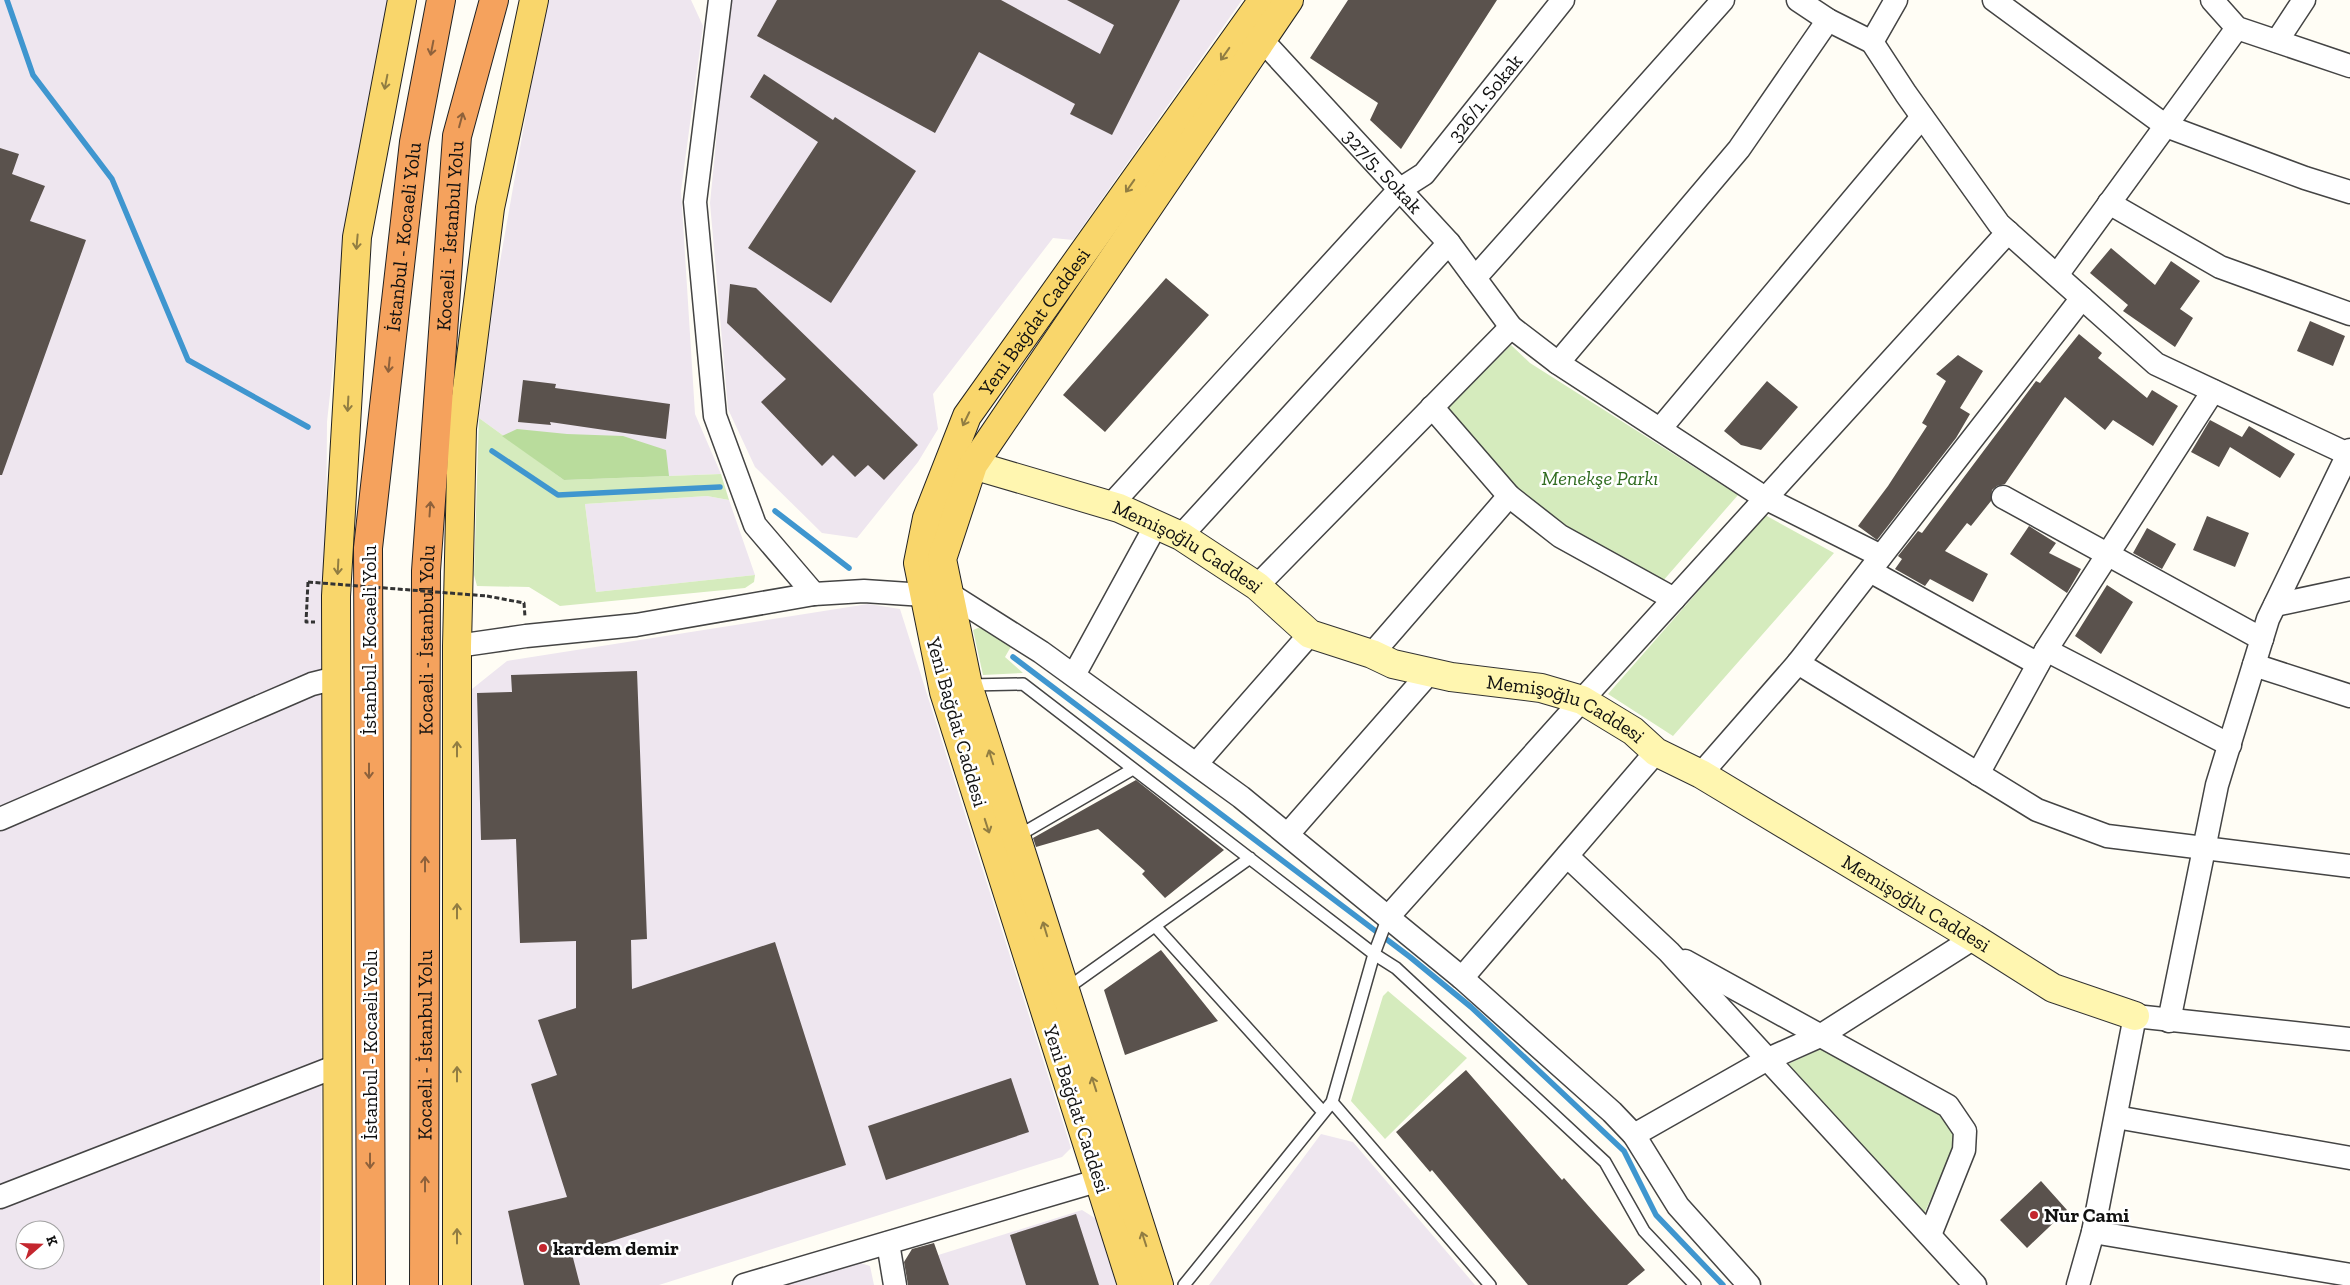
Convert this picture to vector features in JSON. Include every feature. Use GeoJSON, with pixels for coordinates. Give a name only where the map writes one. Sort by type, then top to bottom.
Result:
{"type":"FeatureCollection","features":[{"type":"Feature","properties":{"kind":"highway","name":"İstanbul - Kocaeli Yolu"},"geometry":{"type":"LineString","coordinates":[[371,1285],[368,548],[414,142],[441,0]]}},
{"type":"Feature","properties":{"kind":"highway","name":"Kocaeli - İstanbul Yolu"},"geometry":{"type":"LineString","coordinates":[[424,1285],[426,571],[456,136],[494,0]]}},
{"type":"Feature","properties":{"kind":"main road"},"geometry":{"type":"LineString","coordinates":[[338,1285],[336,596],[357,237],[402,0]]}},
{"type":"Feature","properties":{"kind":"main road"},"geometry":{"type":"LineString","coordinates":[[457,1285],[457,646],[462,428],[490,208],[534,0]]}},
{"type":"Feature","properties":{"kind":"main road","name":"Yeni Bağdat Caddesi"},"geometry":{"type":"LineString","coordinates":[[1132,1285],[944,692],[936,594],[942,559],[973,465],[1254,31],[1263,0]]}},
{"type":"Feature","properties":{"kind":"main road","name":"Yeni Bağdat Caddesi"},"geometry":{"type":"LineString","coordinates":[[1159,1285],[968,685],[936,594],[918,563],[927,518],[967,416],[1254,31],[1289,0]]}},
{"type":"Feature","properties":{"kind":"street"},"geometry":{"type":"LineString","coordinates":[[720,0],[695,202],[715,416],[755,525],[814,594]]}},
{"type":"Feature","properties":{"kind":"street","name":"326/1. Sokak"},"geometry":{"type":"LineString","coordinates":[[1110,505],[1399,190],[1424,174],[1563,0]]}},
{"type":"Feature","properties":{"kind":"street"},"geometry":{"type":"LineString","coordinates":[[1475,278],[1723,0]]}},
{"type":"Feature","properties":{"kind":"street"},"geometry":{"type":"LineString","coordinates":[[1798,0],[1828,20],[1872,42],[1922,117],[1999,224],[2156,364],[2349,453],[2275,605],[2262,639],[2217,785],[2169,1021]]}},
{"type":"Feature","properties":{"kind":"street"},"geometry":{"type":"LineString","coordinates":[[1872,42],[1896,0]]}},
{"type":"Feature","properties":{"kind":"street"},"geometry":{"type":"LineString","coordinates":[[1994,0],[2166,126],[2305,178],[2350,192]]}},
{"type":"Feature","properties":{"kind":"street"},"geometry":{"type":"LineString","coordinates":[[2212,0],[2237,28],[2350,66]]}},
{"type":"Feature","properties":{"kind":"street"},"geometry":{"type":"LineString","coordinates":[[2277,41],[2304,0]]}},
{"type":"Feature","properties":{"kind":"street"},"geometry":{"type":"LineString","coordinates":[[1558,363],[1739,149],[1828,20]]}},
{"type":"Feature","properties":{"kind":"street"},"geometry":{"type":"LineString","coordinates":[[2057,275],[2237,28]]}},
{"type":"Feature","properties":{"kind":"street","name":"327/5. Sokak"},"geometry":{"type":"LineString","coordinates":[[1254,31],[1449,243],[1511,327],[1558,363],[1765,498],[1875,564],[2042,657],[2230,745]]}},
{"type":"Feature","properties":{"kind":"street"},"geometry":{"type":"LineString","coordinates":[[1660,429],[1922,117]]}},
{"type":"Feature","properties":{"kind":"street"},"geometry":{"type":"LineString","coordinates":[[2109,203],[2220,267],[2350,314]]}},
{"type":"Feature","properties":{"kind":"street"},"geometry":{"type":"LineString","coordinates":[[1387,922],[1582,700],[2008,232]]}},
{"type":"Feature","properties":{"kind":"street"},"geometry":{"type":"LineString","coordinates":[[1181,536],[1449,243]]}},
{"type":"Feature","properties":{"kind":"street"},"geometry":{"type":"LineString","coordinates":[[1701,774],[1798,663],[2082,298]]}},
{"type":"Feature","properties":{"kind":"street"},"geometry":{"type":"LineString","coordinates":[[1257,586],[1511,327]]}},
{"type":"Feature","properties":{"kind":"street"},"geometry":{"type":"LineString","coordinates":[[1978,774],[2042,657],[2213,391]]}},
{"type":"Feature","properties":{"kind":"street"},"geometry":{"type":"LineString","coordinates":[[1432,408],[1510,496],[1560,536],[1674,599]]}},
{"type":"Feature","properties":{"kind":"street","name":"Memişoğlu Caddesi"},"geometry":{"type":"LineString","coordinates":[[973,465],[1110,505],[1181,536],[1257,586],[1310,634],[1372,654],[1394,664],[1430,672],[1541,688],[1582,700],[1633,731],[1656,752],[1701,774],[1974,938],[2052,988],[2135,1016]]}},
{"type":"Feature","properties":{"kind":"street"},"geometry":{"type":"LineString","coordinates":[[1372,654],[1510,496]]}},
{"type":"Feature","properties":{"kind":"street"},"geometry":{"type":"LineString","coordinates":[[2003,497],[2262,639]]}},
{"type":"Feature","properties":{"kind":"street"},"geometry":{"type":"LineString","coordinates":[[1074,675],[1156,525]]}},
{"type":"Feature","properties":{"kind":"street"},"geometry":{"type":"LineString","coordinates":[[2275,605],[2350,589]]}},
{"type":"Feature","properties":{"kind":"street"},"geometry":{"type":"LineString","coordinates":[[457,646],[526,636],[636,625],[814,594],[864,591],[936,594],[1074,675],[1197,763],[1288,834],[1387,922],[1462,978],[1612,1112],[1634,1135],[1678,1206],[1749,1285]]}},
{"type":"Feature","properties":{"kind":"street"},"geometry":{"type":"LineString","coordinates":[[1197,763],[1310,634]]}},
{"type":"Feature","properties":{"kind":"street"},"geometry":{"type":"LineString","coordinates":[[1798,663],[2037,810],[2107,836],[2350,866]]}},
{"type":"Feature","properties":{"kind":"street"},"geometry":{"type":"LineString","coordinates":[[2254,665],[2350,696]]}},
{"type":"Feature","properties":{"kind":"street"},"geometry":{"type":"LineString","coordinates":[[1288,834],[1430,672]]}},
{"type":"Feature","properties":{"kind":"street"},"geometry":{"type":"LineString","coordinates":[[0,819],[312,684],[336,678]]}},
{"type":"Feature","properties":{"kind":"street"},"geometry":{"type":"LineString","coordinates":[[1462,978],[1656,752]]}},
{"type":"Feature","properties":{"kind":"street"},"geometry":{"type":"LineString","coordinates":[[1567,856],[1669,952],[1766,1060],[1975,1285]]}},
{"type":"Feature","properties":{"kind":"street"},"geometry":{"type":"LineString","coordinates":[[1634,1135],[1766,1060],[1820,1036],[1974,938]]}},
{"type":"Feature","properties":{"kind":"street"},"geometry":{"type":"LineString","coordinates":[[1669,952],[1948,1106],[1965,1131],[1964,1150],[1930,1235]]}},
{"type":"Feature","properties":{"kind":"street"},"geometry":{"type":"LineString","coordinates":[[2078,1285],[2093,1232],[2135,1016],[2350,1039]]}},
{"type":"Feature","properties":{"kind":"street"},"geometry":{"type":"LineString","coordinates":[[0,1197],[337,1066]]}},
{"type":"Feature","properties":{"kind":"street"},"geometry":{"type":"LineString","coordinates":[[2116,1117],[2350,1158]]}},
{"type":"Feature","properties":{"kind":"street"},"geometry":{"type":"LineString","coordinates":[[744,1285],[1100,1180]]}},
{"type":"Feature","properties":{"kind":"street"},"geometry":{"type":"LineString","coordinates":[[2093,1232],[2350,1275]]}},
{"type":"Feature","properties":{"kind":"street"},"geometry":{"type":"LineString","coordinates":[[888,1243],[895,1285]]}},
{"type":"Feature","properties":{"kind":"lane"},"geometry":{"type":"LineString","coordinates":[[968,685],[1023,684],[1250,858],[1376,949],[1605,1162],[1644,1231],[1695,1285]]}},
{"type":"Feature","properties":{"kind":"lane"},"geometry":{"type":"LineString","coordinates":[[1016,837],[1133,769]]}},
{"type":"Feature","properties":{"kind":"lane"},"geometry":{"type":"LineString","coordinates":[[1064,991],[1250,858]]}},
{"type":"Feature","properties":{"kind":"lane"},"geometry":{"type":"LineString","coordinates":[[1184,1285],[1332,1102],[1376,949],[1387,922]]}},
{"type":"Feature","properties":{"kind":"lane"},"geometry":{"type":"LineString","coordinates":[[1155,926],[1323,1112]]}},
{"type":"Feature","properties":{"kind":"lane"},"geometry":{"type":"LineString","coordinates":[[1332,1102],[1490,1285]]}},
{"type":"Feature","properties":{"kind":"path"},"geometry":{"type":"LineString","coordinates":[[306,622],[308,582],[487,596],[524,603]]}},
{"type":"Feature","properties":{"kind":"shaded area"},"geometry":{"type":"Polygon","coordinates":[[[0,0],[395,0],[354,175],[327,422],[320,1285],[0,1285],[0,0]]]}},
{"type":"Feature","properties":{"kind":"shaded area"},"geometry":{"type":"Polygon","coordinates":[[[546,0],[691,0],[703,26],[681,191],[695,414],[721,474],[564,480],[479,418],[494,296],[546,0]]]}},
{"type":"Feature","properties":{"kind":"shaded area"},"geometry":{"type":"Polygon","coordinates":[[[730,0],[1242,0],[1073,240],[1053,238],[933,394],[938,429],[918,462],[857,538],[822,533],[755,467],[728,409],[710,203],[730,0]]]}},
{"type":"Feature","properties":{"kind":"shaded area"},"geometry":{"type":"Polygon","coordinates":[[[707,496],[729,500],[755,575],[596,592],[585,504],[707,496]]]}},
{"type":"Feature","properties":{"kind":"shaded area"},"geometry":{"type":"Polygon","coordinates":[[[868,604],[900,609],[1071,1148],[1062,1157],[659,1285],[471,1285],[467,693],[507,661],[868,604]]]}},
{"type":"Feature","properties":{"kind":"shaded area"},"geometry":{"type":"Polygon","coordinates":[[[1321,1134],[1353,1142],[1475,1285],[1209,1285],[1321,1134]]]}},
{"type":"Feature","properties":{"kind":"shaded area"},"geometry":{"type":"Polygon","coordinates":[[[1082,1210],[1098,1220],[1120,1285],[915,1285],[932,1257],[1082,1210]]]}},
{"type":"Feature","properties":{"kind":"shaded area"},"geometry":{"type":"Polygon","coordinates":[[[851,1260],[870,1266],[874,1285],[768,1285],[851,1260]]]}},
{"type":"Feature","properties":{"kind":"green space","name":"Menekşe Parkı"},"geometry":{"type":"Polygon","coordinates":[[[1511,345],[1530,363],[1738,495],[1662,582],[1566,528],[1514,489],[1446,409],[1511,345]]]}},
{"type":"Feature","properties":{"kind":"green space"},"geometry":{"type":"Polygon","coordinates":[[[479,418],[564,480],[721,474],[729,500],[707,496],[585,504],[596,592],[755,575],[754,582],[745,588],[560,606],[529,587],[477,586],[474,575],[479,418]]]}},
{"type":"Feature","properties":{"kind":"green space"},"geometry":{"type":"Polygon","coordinates":[[[517,429],[567,434],[623,436],[666,450],[669,476],[564,480],[502,436],[517,429]]]}},
{"type":"Feature","properties":{"kind":"green space"},"geometry":{"type":"Polygon","coordinates":[[[1765,515],[1834,553],[1673,736],[1608,694],[1765,515]]]}},
{"type":"Feature","properties":{"kind":"green space"},"geometry":{"type":"Polygon","coordinates":[[[978,628],[991,630],[1013,643],[1005,657],[1023,673],[983,675],[973,630],[978,628]]]}},
{"type":"Feature","properties":{"kind":"green space"},"geometry":{"type":"Polygon","coordinates":[[[1388,991],[1467,1058],[1385,1139],[1351,1101],[1383,996],[1388,991]]]}},
{"type":"Feature","properties":{"kind":"green space"},"geometry":{"type":"Polygon","coordinates":[[[1823,1048],[1940,1115],[1954,1134],[1954,1147],[1924,1214],[1788,1064],[1823,1048]]]}},
{"type":"Feature","properties":{"kind":"building"},"geometry":{"type":"Polygon","coordinates":[[[777,0],[1001,0],[1100,54],[1114,25],[1067,0],[1180,0],[1112,135],[1070,114],[1075,104],[979,52],[935,133],[757,36],[777,0]]]}},
{"type":"Feature","properties":{"kind":"building"},"geometry":{"type":"Polygon","coordinates":[[[1348,0],[1497,0],[1401,149],[1370,120],[1378,103],[1310,58],[1348,0]]]}},
{"type":"Feature","properties":{"kind":"building"},"geometry":{"type":"Polygon","coordinates":[[[764,74],[833,120],[835,117],[916,171],[831,303],[748,248],[818,142],[750,97],[764,74]]]}},
{"type":"Feature","properties":{"kind":"building"},"geometry":{"type":"Polygon","coordinates":[[[0,148],[19,154],[12,174],[45,186],[30,221],[86,240],[2,475],[0,475],[0,148]]]}},
{"type":"Feature","properties":{"kind":"building"},"geometry":{"type":"Polygon","coordinates":[[[2111,248],[2155,285],[2171,261],[2200,281],[2180,309],[2193,318],[2175,347],[2123,311],[2128,305],[2090,273],[2111,248]]]}},
{"type":"Feature","properties":{"kind":"building"},"geometry":{"type":"Polygon","coordinates":[[[1166,278],[1209,315],[1105,432],[1063,395],[1166,278]]]}},
{"type":"Feature","properties":{"kind":"building"},"geometry":{"type":"Polygon","coordinates":[[[730,284],[756,288],[918,445],[884,480],[868,465],[855,477],[833,455],[822,466],[761,402],[786,379],[727,323],[730,284]]]}},
{"type":"Feature","properties":{"kind":"building"},"geometry":{"type":"Polygon","coordinates":[[[2310,321],[2345,336],[2333,366],[2297,351],[2310,321]]]}},
{"type":"Feature","properties":{"kind":"building"},"geometry":{"type":"Polygon","coordinates":[[[2079,334],[2102,353],[2098,358],[2147,398],[2152,390],[2178,406],[2153,446],[2113,420],[2105,430],[2065,397],[2005,484],[1997,486],[1992,490],[1991,501],[1971,526],[1967,523],[1945,551],[1988,574],[1973,602],[1930,579],[1925,586],[1895,569],[1902,559],[1898,556],[1918,531],[1922,533],[2036,381],[2040,383],[2079,334]]]}},
{"type":"Feature","properties":{"kind":"building"},"geometry":{"type":"Polygon","coordinates":[[[1958,355],[1983,371],[1960,408],[1970,414],[1956,438],[1877,540],[1858,526],[1888,486],[1927,426],[1922,423],[1946,381],[1936,374],[1958,355]]]}},
{"type":"Feature","properties":{"kind":"building"},"geometry":{"type":"Polygon","coordinates":[[[523,380],[556,384],[555,388],[670,404],[666,439],[550,422],[551,425],[518,422],[523,380]]]}},
{"type":"Feature","properties":{"kind":"building"},"geometry":{"type":"Polygon","coordinates":[[[1767,381],[1798,407],[1761,450],[1741,445],[1724,431],[1767,381]]]}},
{"type":"Feature","properties":{"kind":"building"},"geometry":{"type":"Polygon","coordinates":[[[2210,420],[2242,437],[2249,426],[2295,454],[2280,478],[2230,447],[2219,467],[2191,452],[2210,420]]]}},
{"type":"Feature","properties":{"kind":"building"},"geometry":{"type":"Polygon","coordinates":[[[2207,516],[2249,533],[2235,567],[2193,550],[2207,516]]]}},
{"type":"Feature","properties":{"kind":"building"},"geometry":{"type":"Polygon","coordinates":[[[2029,526],[2056,543],[2049,553],[2081,569],[2067,593],[2010,554],[2029,526]]]}},
{"type":"Feature","properties":{"kind":"building"},"geometry":{"type":"Polygon","coordinates":[[[2147,528],[2176,544],[2162,569],[2133,553],[2147,528]]]}},
{"type":"Feature","properties":{"kind":"building"},"geometry":{"type":"Polygon","coordinates":[[[2107,585],[2133,602],[2101,654],[2075,636],[2107,585]]]}},
{"type":"Feature","properties":{"kind":"building"},"geometry":{"type":"Polygon","coordinates":[[[637,671],[647,939],[631,940],[632,989],[775,942],[846,1165],[572,1254],[580,1285],[524,1285],[508,1211],[567,1197],[531,1084],[557,1075],[538,1020],[576,1008],[576,941],[520,943],[516,839],[481,840],[477,693],[512,692],[511,675],[637,671]]]}},
{"type":"Feature","properties":{"kind":"building"},"geometry":{"type":"Polygon","coordinates":[[[1136,780],[1224,850],[1165,898],[1142,874],[1145,871],[1098,829],[1036,847],[1033,838],[1136,780]]]}},
{"type":"Feature","properties":{"kind":"building"},"geometry":{"type":"Polygon","coordinates":[[[1161,950],[1218,1021],[1125,1055],[1104,990],[1161,950]]]}},
{"type":"Feature","properties":{"kind":"building"},"geometry":{"type":"Polygon","coordinates":[[[1466,1070],[1562,1180],[1564,1178],[1645,1270],[1627,1285],[1528,1285],[1432,1170],[1430,1172],[1396,1132],[1466,1070]]]}},
{"type":"Feature","properties":{"kind":"building"},"geometry":{"type":"Polygon","coordinates":[[[1011,1078],[1029,1132],[886,1180],[868,1126],[1011,1078]]]}},
{"type":"Feature","properties":{"kind":"building","name":"Nur Cami"},"geometry":{"type":"Polygon","coordinates":[[[2041,1181],[2067,1210],[2027,1248],[2000,1220],[2041,1181]]]}},
{"type":"Feature","properties":{"kind":"building"},"geometry":{"type":"Polygon","coordinates":[[[1076,1214],[1099,1285],[1026,1285],[1010,1235],[1076,1214]]]}},
{"type":"Feature","properties":{"kind":"building"},"geometry":{"type":"Polygon","coordinates":[[[934,1243],[949,1285],[908,1285],[904,1262],[912,1249],[934,1243]]]}},
{"type":"Feature","properties":{"kind":"waterway"},"geometry":{"type":"LineString","coordinates":[[7,0],[33,75],[112,179],[188,360],[308,427]]}},
{"type":"Feature","properties":{"kind":"waterway"},"geometry":{"type":"LineString","coordinates":[[492,451],[558,495],[720,487]]}},
{"type":"Feature","properties":{"kind":"waterway"},"geometry":{"type":"LineString","coordinates":[[775,511],[849,568]]}},
{"type":"Feature","properties":{"kind":"waterway"},"geometry":{"type":"LineString","coordinates":[[1013,657],[1410,957],[1471,1007],[1624,1151],[1656,1215],[1723,1285]]}},
{"type":"Feature","properties":{"kind":"place","name":"Nur Cami"},"geometry":{"type":"Point","coordinates":[2034,1215]}},
{"type":"Feature","properties":{"kind":"place","name":"kardem demir"},"geometry":{"type":"Point","coordinates":[543,1248]}}]}
